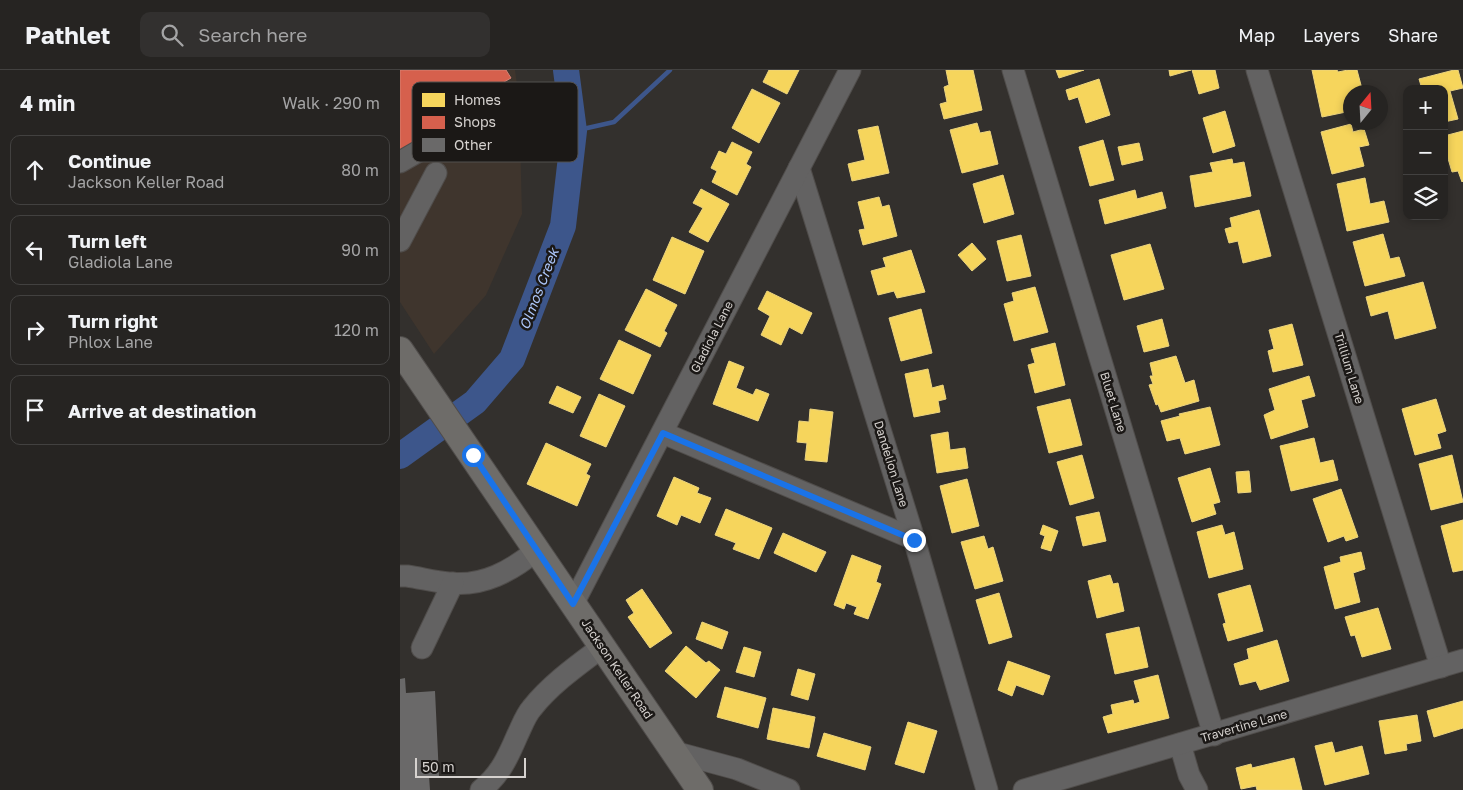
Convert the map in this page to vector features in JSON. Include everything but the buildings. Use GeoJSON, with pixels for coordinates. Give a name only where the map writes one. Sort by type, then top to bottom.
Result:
{"type":"FeatureCollection","features":[{"type":"Feature","properties":{"kind":"main road","name":"Jackson Keller Road"},"geometry":{"type":"LineString","coordinates":[[400,350],[700,790]]}},
{"type":"Feature","properties":{"kind":"street","name":"Gladiola Lane"},"geometry":{"type":"LineString","coordinates":[[573,604],[850,70]]}},
{"type":"Feature","properties":{"kind":"street","name":"Bluet Lane"},"geometry":{"type":"LineString","coordinates":[[1013,70],[1214,735]]}},
{"type":"Feature","properties":{"kind":"street","name":"Trillium Lane"},"geometry":{"type":"LineString","coordinates":[[1257,70],[1441,667]]}},
{"type":"Feature","properties":{"kind":"street"},"geometry":{"type":"LineString","coordinates":[[400,162],[412,155]]}},
{"type":"Feature","properties":{"kind":"street","name":"Dandelion Lane"},"geometry":{"type":"LineString","coordinates":[[799,168],[914,540],[987,790]]}},
{"type":"Feature","properties":{"kind":"street"},"geometry":{"type":"LineString","coordinates":[[400,241],[436,173]]}},
{"type":"Feature","properties":{"kind":"street"},"geometry":{"type":"LineString","coordinates":[[663,433],[914,540]]}},
{"type":"Feature","properties":{"kind":"street"},"geometry":{"type":"LineString","coordinates":[[400,576],[470,584],[493,578],[520,564],[537,550]]}},
{"type":"Feature","properties":{"kind":"street"},"geometry":{"type":"LineString","coordinates":[[422,648],[453,583]]}},
{"type":"Feature","properties":{"kind":"street"},"geometry":{"type":"LineString","coordinates":[[482,790],[493,781],[507,760],[524,721],[532,708],[559,681],[602,647]]}},
{"type":"Feature","properties":{"kind":"street","name":"Travertine Lane"},"geometry":{"type":"LineString","coordinates":[[1024,790],[1463,660]]}},
{"type":"Feature","properties":{"kind":"street"},"geometry":{"type":"LineString","coordinates":[[1180,744],[1189,775],[1197,790]]}},
{"type":"Feature","properties":{"kind":"street"},"geometry":{"type":"LineString","coordinates":[[674,752],[737,769],[789,790]]}},
{"type":"Feature","properties":{"kind":"shaded area"},"geometry":{"type":"Polygon","coordinates":[[[400,70],[515,70],[517,82],[412,82],[412,162],[521,162],[522,214],[486,295],[434,354],[400,302],[400,70]]]}},
{"type":"Feature","properties":{"kind":"waterway","name":"Olmos Creek"},"geometry":{"type":"LineString","coordinates":[[566,70],[568,82]]}},
{"type":"Feature","properties":{"kind":"waterway"},"geometry":{"type":"LineString","coordinates":[[578,130],[614,122],[670,70]]}},
{"type":"Feature","properties":{"kind":"waterway","name":"Olmos Creek"},"geometry":{"type":"LineString","coordinates":[[400,456],[475,402],[512,359],[563,226],[570,162]]}},
{"type":"Feature","properties":{"kind":"route"},"geometry":{"type":"LineString","coordinates":[[473,455],[573,604],[663,433],[914,540]]}}]}
